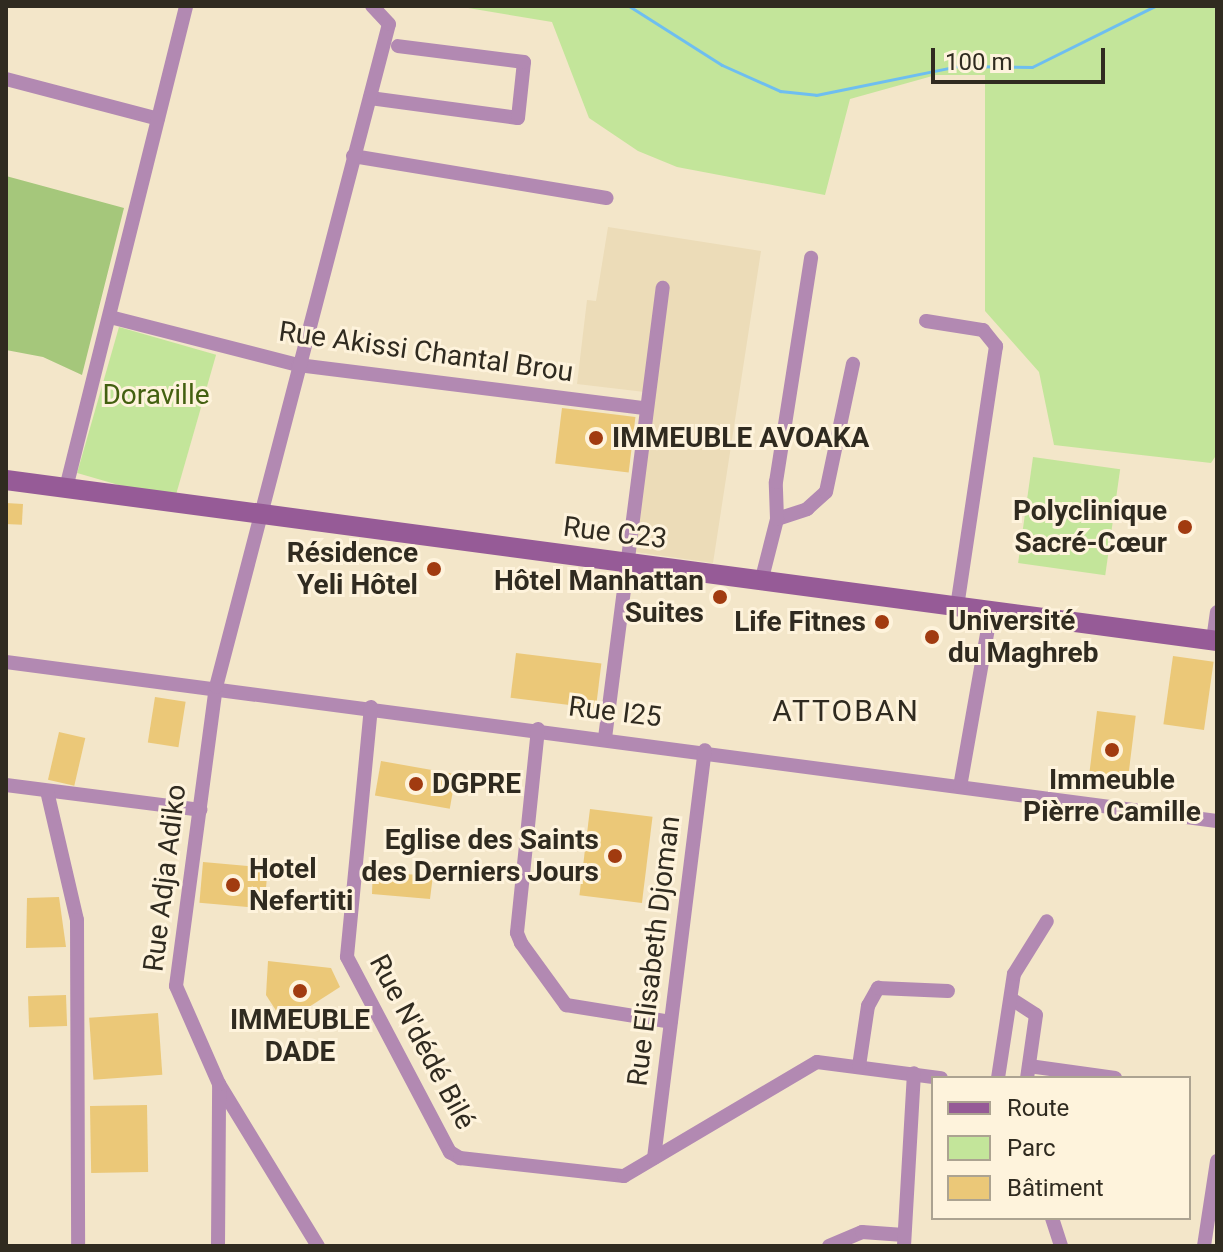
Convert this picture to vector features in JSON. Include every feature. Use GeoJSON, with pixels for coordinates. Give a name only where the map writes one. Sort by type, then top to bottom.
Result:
{"type":"FeatureCollection","features":[{"type":"Feature","properties":{"kind":"street"},"geometry":{"type":"LineString","coordinates":[[66,488],[186,6]]}},
{"type":"Feature","properties":{"kind":"street","name":"Rue Adja Adiko"},"geometry":{"type":"LineString","coordinates":[[218,1246],[219,1084],[176,986],[216,687],[256,514],[389,24],[372,6]]}},
{"type":"Feature","properties":{"kind":"street"},"geometry":{"type":"LineString","coordinates":[[370,98],[518,118],[524,62],[398,46]]}},
{"type":"Feature","properties":{"kind":"street"},"geometry":{"type":"LineString","coordinates":[[6,79],[158,119]]}},
{"type":"Feature","properties":{"kind":"street"},"geometry":{"type":"LineString","coordinates":[[353,156],[607,198]]}},
{"type":"Feature","properties":{"kind":"street"},"geometry":{"type":"LineString","coordinates":[[761,582],[777,519],[776,482],[811,258]]}},
{"type":"Feature","properties":{"kind":"street"},"geometry":{"type":"LineString","coordinates":[[605,738],[644,408],[663,288]]}},
{"type":"Feature","properties":{"kind":"street","name":"Rue Akissi Chantal Brou"},"geometry":{"type":"LineString","coordinates":[[110,317],[298,365],[644,408]]}},
{"type":"Feature","properties":{"kind":"street"},"geometry":{"type":"LineString","coordinates":[[926,321],[983,330],[996,346],[957,607]]}},
{"type":"Feature","properties":{"kind":"street"},"geometry":{"type":"LineString","coordinates":[[777,519],[807,509],[826,492],[853,364]]}},
{"type":"Feature","properties":{"kind":"street","name":"Rue C23"},"geometry":{"type":"LineString","coordinates":[[6,480],[1215,640]]}},
{"type":"Feature","properties":{"kind":"street"},"geometry":{"type":"LineString","coordinates":[[960,787],[991,612]]}},
{"type":"Feature","properties":{"kind":"street"},"geometry":{"type":"LineString","coordinates":[[1215,640],[1217,612]]}},
{"type":"Feature","properties":{"kind":"street","name":"Rue I25"},"geometry":{"type":"LineString","coordinates":[[6,662],[705,750],[1217,821]]}},
{"type":"Feature","properties":{"kind":"street","name":"Rue N'dédé Bilé"},"geometry":{"type":"LineString","coordinates":[[371,707],[347,957],[450,1152],[470,1162],[624,1176],[817,1062],[931,1076]]}},
{"type":"Feature","properties":{"kind":"street"},"geometry":{"type":"LineString","coordinates":[[538,729],[517,933],[521,943],[566,1005],[671,1022]]}},
{"type":"Feature","properties":{"kind":"street","name":"Rue Elisabeth Djoman"},"geometry":{"type":"LineString","coordinates":[[654,1158],[705,750]]}},
{"type":"Feature","properties":{"kind":"street"},"geometry":{"type":"LineString","coordinates":[[6,785],[200,810]]}},
{"type":"Feature","properties":{"kind":"street"},"geometry":{"type":"LineString","coordinates":[[47,791],[77,920],[78,1246]]}},
{"type":"Feature","properties":{"kind":"street"},"geometry":{"type":"LineString","coordinates":[[998,1076],[1013,1000],[1014,974],[1047,921]]}},
{"type":"Feature","properties":{"kind":"street"},"geometry":{"type":"LineString","coordinates":[[859,1066],[868,1006],[878,988],[948,991]]}},
{"type":"Feature","properties":{"kind":"street"},"geometry":{"type":"LineString","coordinates":[[1013,1000],[1036,1015],[1028,1072],[1086,1076]]}},
{"type":"Feature","properties":{"kind":"street"},"geometry":{"type":"LineString","coordinates":[[829,1246],[862,1232],[904,1240],[914,1073]]}},
{"type":"Feature","properties":{"kind":"street"},"geometry":{"type":"LineString","coordinates":[[219,1084],[318,1246]]}},
{"type":"Feature","properties":{"kind":"street"},"geometry":{"type":"LineString","coordinates":[[1204,1246],[1217,1161]]}},
{"type":"Feature","properties":{"kind":"street"},"geometry":{"type":"LineString","coordinates":[[1053,1220],[1061,1246]]}},
{"type":"Feature","properties":{"kind":"shaded area"},"geometry":{"type":"Polygon","coordinates":[[[608,227],[761,251],[713,563],[635,552],[653,393],[577,384],[587,300],[596,301],[608,227]]]}},
{"type":"Feature","properties":{"kind":"green space"},"geometry":{"type":"Polygon","coordinates":[[[456,6],[1217,6],[1217,454],[1211,463],[1054,445],[1039,372],[985,311],[985,75],[936,75],[850,99],[825,195],[677,167],[638,151],[589,118],[552,22],[456,6]]]}},
{"type":"Feature","properties":{"kind":"green space"},"geometry":{"type":"Polygon","coordinates":[[[6,176],[124,208],[82,375],[43,357],[6,350],[6,176]]]}},
{"type":"Feature","properties":{"kind":"green space","name":"Doraville"},"geometry":{"type":"Polygon","coordinates":[[[119,327],[216,355],[174,501],[77,473],[119,327]]]}},
{"type":"Feature","properties":{"kind":"green space"},"geometry":{"type":"Polygon","coordinates":[[[1033,457],[1120,469],[1105,575],[1018,563],[1033,457]]]}},
{"type":"Feature","properties":{"kind":"building","name":"IMMEUBLE AVOAKA"},"geometry":{"type":"Polygon","coordinates":[[[562,408],[635,417],[629,473],[555,464],[562,408]]]}},
{"type":"Feature","properties":{"kind":"building"},"geometry":{"type":"Polygon","coordinates":[[[6,503],[23,504],[22,525],[6,524],[6,503]]]}},
{"type":"Feature","properties":{"kind":"building"},"geometry":{"type":"Polygon","coordinates":[[[516,653],[601,663],[596,708],[511,698],[516,653]]]}},
{"type":"Feature","properties":{"kind":"building"},"geometry":{"type":"Polygon","coordinates":[[[1173,656],[1214,662],[1204,730],[1163,724],[1173,656]]]}},
{"type":"Feature","properties":{"kind":"building"},"geometry":{"type":"Polygon","coordinates":[[[155,697],[186,702],[178,747],[148,742],[155,697]]]}},
{"type":"Feature","properties":{"kind":"building","name":"Immeuble Pièrre Camille"},"geometry":{"type":"Polygon","coordinates":[[[1097,711],[1136,716],[1127,787],[1088,782],[1097,711]]]}},
{"type":"Feature","properties":{"kind":"building"},"geometry":{"type":"Polygon","coordinates":[[[59,732],[85,738],[74,786],[48,780],[59,732]]]}},
{"type":"Feature","properties":{"kind":"building","name":"DGPRE"},"geometry":{"type":"Polygon","coordinates":[[[381,761],[456,774],[450,809],[375,795],[381,761]]]}},
{"type":"Feature","properties":{"kind":"building","name":"Eglise des Saints des Derniers Jours"},"geometry":{"type":"Polygon","coordinates":[[[590,809],[653,817],[642,903],[579,895],[590,809]]]}},
{"type":"Feature","properties":{"kind":"building","name":"Hotel Nefertiti"},"geometry":{"type":"Polygon","coordinates":[[[203,862],[268,868],[264,909],[199,903],[203,862]]]}},
{"type":"Feature","properties":{"kind":"building"},"geometry":{"type":"Polygon","coordinates":[[[373,865],[394,868],[393,874],[433,875],[430,899],[372,894],[373,865]]]}},
{"type":"Feature","properties":{"kind":"building"},"geometry":{"type":"Polygon","coordinates":[[[59,897],[66,947],[26,948],[27,898],[59,897]]]}},
{"type":"Feature","properties":{"kind":"building","name":"IMMEUBLE DADE"},"geometry":{"type":"Polygon","coordinates":[[[268,961],[331,968],[340,987],[284,1023],[266,995],[268,961]]]}},
{"type":"Feature","properties":{"kind":"building"},"geometry":{"type":"Polygon","coordinates":[[[66,995],[67,1026],[29,1027],[28,996],[66,995]]]}},
{"type":"Feature","properties":{"kind":"building"},"geometry":{"type":"Polygon","coordinates":[[[158,1013],[162,1075],[93,1080],[89,1018],[158,1013]]]}},
{"type":"Feature","properties":{"kind":"building"},"geometry":{"type":"Polygon","coordinates":[[[147,1105],[148,1172],[91,1173],[90,1106],[147,1105]]]}},
{"type":"Feature","properties":{"kind":"waterway"},"geometry":{"type":"LineString","coordinates":[[629,6],[722,65],[780,91],[816,95],[959,66],[1032,67],[1155,6]]}},
{"type":"Feature","properties":{"kind":"place","name":"IMMEUBLE AVOAKA"},"geometry":{"type":"Point","coordinates":[596,438]}},
{"type":"Feature","properties":{"kind":"place","name":"Polyclinique Sacré-Cœur"},"geometry":{"type":"Point","coordinates":[1185,527]}},
{"type":"Feature","properties":{"kind":"place","name":"Résidence Yeli Hôtel"},"geometry":{"type":"Point","coordinates":[434,569]}},
{"type":"Feature","properties":{"kind":"place","name":"Hôtel Manhattan Suites"},"geometry":{"type":"Point","coordinates":[720,597]}},
{"type":"Feature","properties":{"kind":"place","name":"Life Fitnes"},"geometry":{"type":"Point","coordinates":[882,622]}},
{"type":"Feature","properties":{"kind":"place","name":"Université du Maghreb"},"geometry":{"type":"Point","coordinates":[932,637]}},
{"type":"Feature","properties":{"kind":"place","name":"Immeuble Pièrre Camille"},"geometry":{"type":"Point","coordinates":[1112,750]}},
{"type":"Feature","properties":{"kind":"place","name":"DGPRE"},"geometry":{"type":"Point","coordinates":[416,784]}},
{"type":"Feature","properties":{"kind":"place","name":"Eglise des Saints des Derniers Jours"},"geometry":{"type":"Point","coordinates":[615,856]}},
{"type":"Feature","properties":{"kind":"place","name":"Hotel Nefertiti"},"geometry":{"type":"Point","coordinates":[233,885]}},
{"type":"Feature","properties":{"kind":"place","name":"IMMEUBLE DADE"},"geometry":{"type":"Point","coordinates":[300,991]}},
{"type":"Feature","properties":{"kind":"district","name":"ATTOBAN"},"geometry":{"type":"Point","coordinates":[846,711]}}]}
